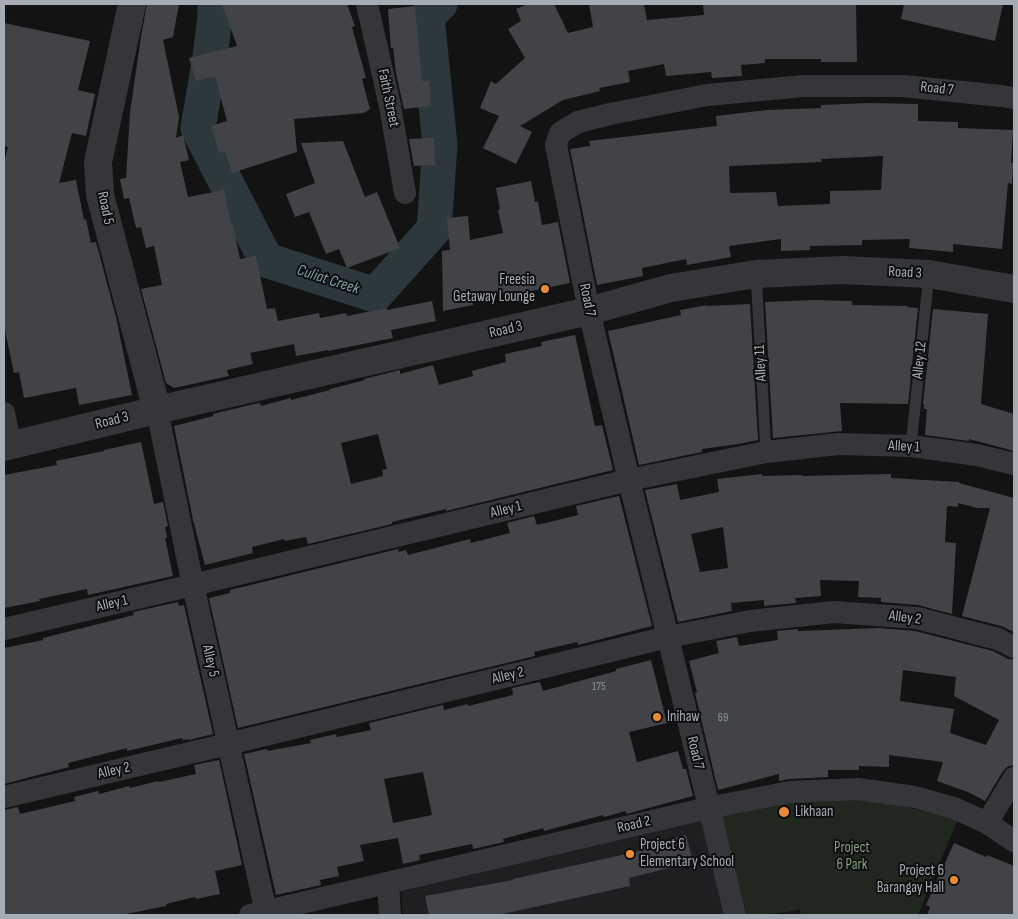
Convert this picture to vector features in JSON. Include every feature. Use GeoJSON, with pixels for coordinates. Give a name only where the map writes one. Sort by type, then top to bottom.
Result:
{"type":"FeatureCollection","features":[{"type":"Feature","properties":{"kind":"street","name":"Road 5"},"geometry":{"type":"LineString","coordinates":[[132,4],[98,162],[100,195],[157,410]]}},
{"type":"Feature","properties":{"kind":"street","name":"Faith Street"},"geometry":{"type":"LineString","coordinates":[[367,4],[390,106],[405,193]]}},
{"type":"Feature","properties":{"kind":"street","name":"Road 7"},"geometry":{"type":"LineString","coordinates":[[735,915],[589,311],[556,145],[560,133],[578,122],[707,95],[804,86],[903,86],[1014,98]]}},
{"type":"Feature","properties":{"kind":"street","name":"Road 3"},"geometry":{"type":"LineString","coordinates":[[7,446],[589,311],[671,288],[756,274],[842,270],[929,274],[1014,289]]}},
{"type":"Feature","properties":{"kind":"street","name":"Alley 5"},"geometry":{"type":"LineString","coordinates":[[157,410],[228,744],[258,913]]}},
{"type":"Feature","properties":{"kind":"street"},"geometry":{"type":"LineString","coordinates":[[4,413],[7,446]]}},
{"type":"Feature","properties":{"kind":"street","name":"Alley 1"},"geometry":{"type":"LineString","coordinates":[[4,629],[629,480],[766,452],[838,444],[911,446],[978,455],[1014,464]]}},
{"type":"Feature","properties":{"kind":"street","name":"Alley 2"},"geometry":{"type":"LineString","coordinates":[[4,797],[668,637],[750,621],[834,612],[917,618],[998,639],[1014,647]]}},
{"type":"Feature","properties":{"kind":"street"},"geometry":{"type":"LineString","coordinates":[[987,823],[1014,778]]}},
{"type":"Feature","properties":{"kind":"street","name":"Road 2"},"geometry":{"type":"LineString","coordinates":[[258,913],[708,808],[790,792],[858,788],[915,797],[954,808],[987,823],[1014,842]]}},
{"type":"Feature","properties":{"kind":"street"},"geometry":{"type":"LineString","coordinates":[[388,883],[390,915]]}},
{"type":"Feature","properties":{"kind":"lane","name":"Alley 11"},"geometry":{"type":"LineString","coordinates":[[756,274],[766,452]]}},
{"type":"Feature","properties":{"kind":"lane","name":"Alley 12"},"geometry":{"type":"LineString","coordinates":[[911,446],[929,274]]}},
{"type":"Feature","properties":{"kind":"shaded area","name":"Project 6 Elementary School"},"geometry":{"type":"Polygon","coordinates":[[[702,819],[723,915],[403,915],[401,890],[702,819]]]}},
{"type":"Feature","properties":{"kind":"green space","name":"Project 6 Park"},"geometry":{"type":"Polygon","coordinates":[[[860,796],[958,819],[918,915],[801,915],[800,910],[765,915],[747,915],[719,816],[790,799],[860,796]]]}},
{"type":"Feature","properties":{"kind":"building"},"geometry":{"type":"Polygon","coordinates":[[[147,4],[179,4],[173,37],[163,40],[179,117],[176,138],[183,135],[189,160],[180,162],[188,197],[224,190],[240,259],[256,256],[267,309],[275,308],[278,321],[319,313],[320,318],[346,313],[347,316],[432,301],[436,321],[391,330],[393,338],[328,351],[296,356],[294,344],[250,353],[253,364],[227,370],[229,376],[174,388],[166,383],[141,289],[162,285],[154,246],[146,248],[141,227],[136,228],[129,198],[124,199],[120,179],[126,178],[130,112],[147,4]]]}},
{"type":"Feature","properties":{"kind":"building"},"geometry":{"type":"Polygon","coordinates":[[[222,4],[347,4],[355,26],[352,27],[366,78],[362,79],[370,109],[364,113],[294,119],[297,152],[232,173],[225,151],[219,153],[211,126],[227,121],[215,76],[196,81],[189,58],[237,46],[222,4]]]}},
{"type":"Feature","properties":{"kind":"building"},"geometry":{"type":"Polygon","coordinates":[[[528,4],[554,4],[568,33],[593,27],[589,4],[644,4],[647,20],[704,15],[703,4],[856,4],[857,62],[821,62],[821,59],[765,59],[765,63],[741,65],[742,76],[712,78],[711,72],[666,76],[664,64],[628,71],[630,82],[599,88],[600,91],[563,100],[520,126],[532,132],[516,164],[483,148],[499,116],[480,108],[491,81],[496,84],[525,58],[508,29],[521,21],[516,9],[528,4]]]}},
{"type":"Feature","properties":{"kind":"building"},"geometry":{"type":"Polygon","coordinates":[[[904,4],[1003,4],[995,41],[901,19],[904,4]]]}},
{"type":"Feature","properties":{"kind":"building"},"geometry":{"type":"Polygon","coordinates":[[[415,6],[422,81],[429,81],[431,106],[404,109],[393,48],[391,48],[388,9],[415,6]]]}},
{"type":"Feature","properties":{"kind":"building"},"geometry":{"type":"Polygon","coordinates":[[[4,23],[90,41],[78,90],[95,94],[86,136],[72,133],[59,183],[76,180],[84,220],[86,219],[91,243],[96,242],[116,317],[132,395],[79,405],[76,388],[24,398],[19,372],[14,373],[4,326],[4,162],[8,147],[4,146],[4,23]]]}},
{"type":"Feature","properties":{"kind":"building"},"geometry":{"type":"Polygon","coordinates":[[[869,103],[918,104],[918,121],[958,122],[958,128],[1013,130],[1012,184],[1008,183],[1002,249],[953,244],[953,252],[909,248],[910,239],[862,240],[862,245],[810,246],[810,250],[781,251],[781,239],[729,246],[731,257],[687,265],[686,259],[642,268],[643,276],[597,285],[570,149],[590,146],[589,141],[717,126],[716,116],[767,110],[821,108],[821,105],[869,103]],[[883,156],[821,159],[822,162],[729,166],[730,193],[776,192],[778,206],[830,204],[830,191],[881,190],[883,156]]]}},
{"type":"Feature","properties":{"kind":"building"},"geometry":{"type":"Polygon","coordinates":[[[434,138],[435,165],[414,166],[409,139],[434,138]]]}},
{"type":"Feature","properties":{"kind":"building"},"geometry":{"type":"Polygon","coordinates":[[[343,141],[365,197],[377,192],[400,248],[347,268],[339,249],[326,254],[309,212],[295,217],[286,194],[315,183],[301,143],[343,141]]]}},
{"type":"Feature","properties":{"kind":"building"},"geometry":{"type":"Polygon","coordinates":[[[531,181],[535,202],[538,202],[542,225],[558,222],[570,283],[506,296],[505,293],[472,299],[473,305],[443,311],[442,251],[450,250],[447,218],[468,216],[470,240],[503,233],[496,188],[531,181]]]}},
{"type":"Feature","properties":{"kind":"building"},"geometry":{"type":"Polygon","coordinates":[[[852,301],[852,305],[918,308],[908,404],[840,403],[842,431],[773,438],[765,302],[852,301]]]}},
{"type":"Feature","properties":{"kind":"building"},"geometry":{"type":"Polygon","coordinates":[[[750,304],[758,440],[702,449],[702,452],[639,465],[608,331],[681,315],[680,310],[707,305],[750,304]]]}},
{"type":"Feature","properties":{"kind":"building"},"geometry":{"type":"Polygon","coordinates":[[[933,309],[988,314],[981,404],[1014,414],[1014,451],[969,439],[969,441],[925,435],[927,409],[924,409],[923,404],[933,309]]]}},
{"type":"Feature","properties":{"kind":"building"},"geometry":{"type":"Polygon","coordinates":[[[575,335],[595,426],[602,425],[613,470],[446,511],[446,509],[392,522],[392,524],[308,544],[306,537],[285,541],[284,539],[252,547],[253,553],[205,565],[193,520],[174,426],[254,404],[260,403],[261,406],[291,398],[291,400],[400,370],[400,374],[433,365],[439,385],[473,376],[472,371],[506,362],[505,354],[542,346],[541,342],[575,335]],[[378,434],[341,443],[351,484],[383,476],[382,470],[387,469],[378,434]]]}},
{"type":"Feature","properties":{"kind":"building"},"geometry":{"type":"Polygon","coordinates":[[[141,442],[154,504],[163,502],[168,526],[165,527],[167,538],[165,538],[173,576],[88,595],[87,589],[4,608],[4,475],[57,465],[56,461],[141,442]]]}},
{"type":"Feature","properties":{"kind":"building"},"geometry":{"type":"Polygon","coordinates":[[[762,474],[762,476],[802,476],[891,474],[891,478],[959,482],[1014,498],[1014,632],[1001,626],[962,616],[990,508],[977,508],[958,503],[958,507],[947,506],[945,542],[956,543],[952,614],[918,605],[881,602],[881,598],[858,597],[859,581],[820,580],[821,596],[795,598],[796,603],[764,606],[764,600],[731,603],[732,611],[678,622],[645,490],[677,484],[680,500],[719,492],[717,479],[762,474]],[[723,527],[691,534],[700,572],[728,568],[723,527]]]}},
{"type":"Feature","properties":{"kind":"building"},"geometry":{"type":"Polygon","coordinates":[[[619,496],[652,626],[578,645],[577,642],[534,652],[535,656],[238,728],[209,598],[230,593],[230,590],[398,549],[399,552],[406,550],[408,555],[470,539],[471,543],[510,533],[507,523],[534,516],[537,525],[578,515],[576,506],[619,496]]]}},
{"type":"Feature","properties":{"kind":"building"},"geometry":{"type":"Polygon","coordinates":[[[178,602],[179,606],[184,605],[213,734],[189,740],[183,740],[182,738],[127,751],[127,748],[68,763],[69,767],[4,784],[4,648],[43,640],[43,638],[134,615],[133,612],[178,602]]]}},
{"type":"Feature","properties":{"kind":"building"},"geometry":{"type":"Polygon","coordinates":[[[879,628],[915,631],[993,651],[1014,660],[1014,765],[1008,766],[1003,771],[985,801],[968,792],[937,781],[943,762],[889,755],[889,767],[859,766],[859,770],[828,770],[828,777],[779,781],[779,774],[718,790],[689,661],[719,653],[716,641],[737,637],[739,646],[778,640],[777,631],[798,629],[798,631],[879,628]],[[903,670],[900,701],[954,709],[950,733],[986,745],[999,720],[954,696],[956,677],[903,670]]]}},
{"type":"Feature","properties":{"kind":"building"},"geometry":{"type":"Polygon","coordinates":[[[651,660],[667,723],[629,732],[637,762],[678,751],[683,769],[686,769],[693,796],[626,814],[626,811],[604,817],[603,815],[544,831],[543,828],[503,839],[504,842],[473,849],[472,844],[419,855],[420,860],[403,864],[398,838],[360,845],[364,861],[337,867],[339,876],[320,880],[321,885],[276,895],[244,754],[311,743],[310,740],[336,734],[337,737],[371,730],[369,723],[443,705],[444,710],[468,704],[468,706],[513,695],[512,688],[540,682],[543,691],[616,671],[616,669],[651,660]],[[423,772],[384,779],[393,823],[432,815],[423,772]]]}},
{"type":"Feature","properties":{"kind":"building"},"geometry":{"type":"Polygon","coordinates":[[[219,760],[242,865],[215,871],[220,894],[196,899],[195,897],[166,904],[166,906],[121,915],[4,915],[4,810],[18,807],[20,814],[75,801],[74,797],[98,791],[99,794],[129,786],[130,788],[196,774],[194,765],[219,760]]]}},
{"type":"Feature","properties":{"kind":"building"},"geometry":{"type":"Polygon","coordinates":[[[686,835],[693,862],[629,878],[630,886],[498,915],[429,915],[425,896],[513,880],[640,851],[639,847],[686,835]]]}},
{"type":"Feature","properties":{"kind":"building"},"geometry":{"type":"Polygon","coordinates":[[[954,843],[986,857],[987,855],[1014,866],[1014,915],[927,915],[930,907],[926,905],[954,843]]]}},
{"type":"Feature","properties":{"kind":"waterway","name":"Culiat Creek"},"geometry":{"type":"LineString","coordinates":[[215,4],[210,57],[198,128],[266,260],[375,295],[434,229],[440,145],[427,17],[440,4]]}},
{"type":"Feature","properties":{"kind":"place","name":"Freesia Getaway Lounge"},"geometry":{"type":"Point","coordinates":[545,289]}},
{"type":"Feature","properties":{"kind":"place","name":"Inihaw"},"geometry":{"type":"Point","coordinates":[657,717]}},
{"type":"Feature","properties":{"kind":"place","name":"Likhaan"},"geometry":{"type":"Point","coordinates":[784,812]}},
{"type":"Feature","properties":{"kind":"place","name":"Project 6 Elementary School"},"geometry":{"type":"Point","coordinates":[630,854]}},
{"type":"Feature","properties":{"kind":"place","name":"Project 6 Barangay Hall"},"geometry":{"type":"Point","coordinates":[954,880]}}]}
